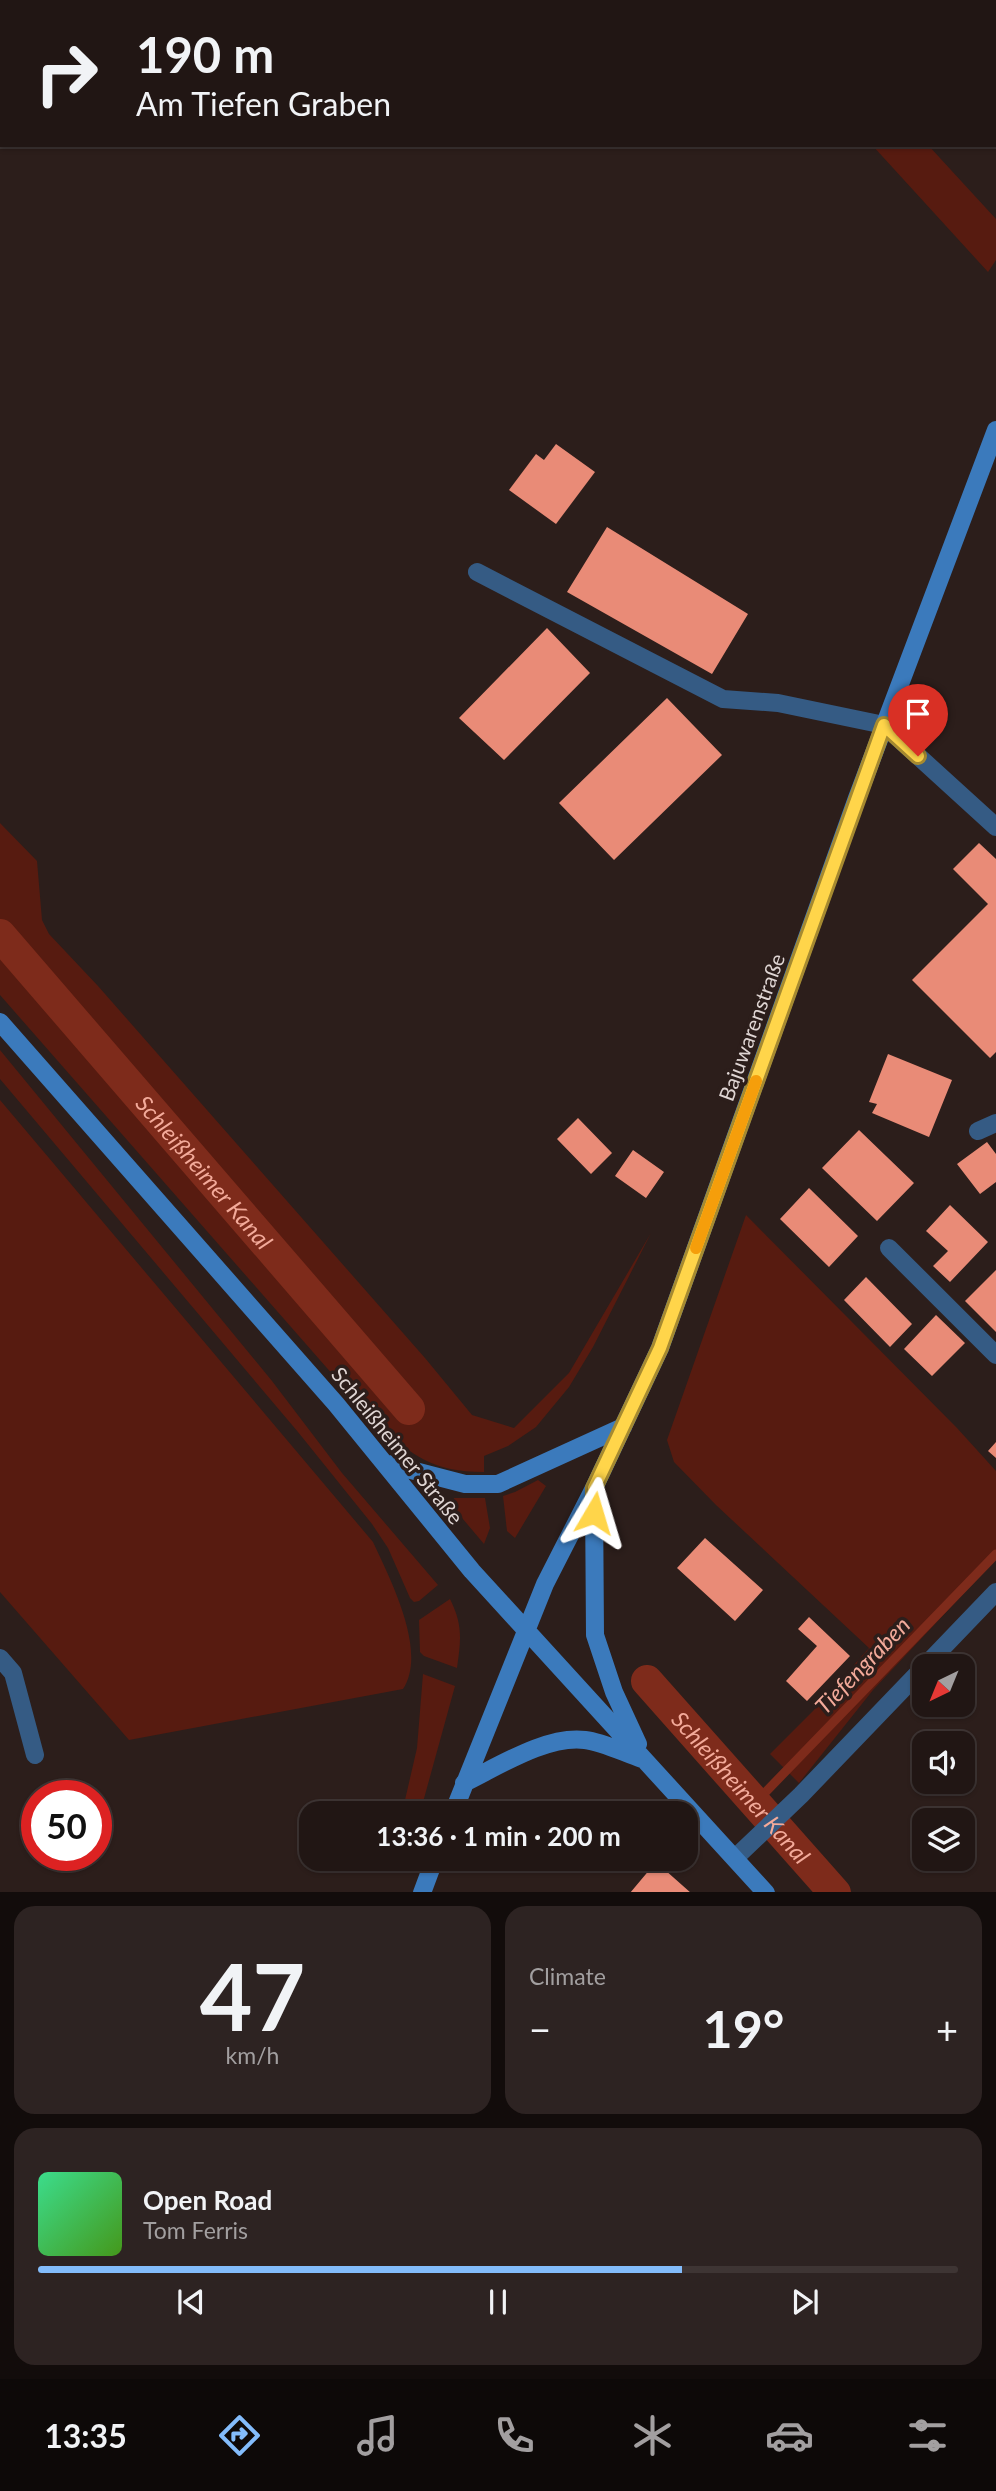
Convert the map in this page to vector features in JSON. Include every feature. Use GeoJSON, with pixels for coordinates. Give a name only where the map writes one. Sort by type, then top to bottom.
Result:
{"type":"FeatureCollection","features":[{"type":"Feature","properties":{"kind":"main road","name":"Bajuwarenstraße"},"geometry":{"type":"LineString","coordinates":[[457,1801],[550,1573],[624,1427],[660,1348],[884,725],[996,430]]}},
{"type":"Feature","properties":{"kind":"main road","name":"Schleißheimer Straße"},"geometry":{"type":"LineString","coordinates":[[0,1022],[387,1464],[455,1551],[766,1892]]}},
{"type":"Feature","properties":{"kind":"main road"},"geometry":{"type":"LineString","coordinates":[[387,1464],[465,1484],[498,1484],[624,1427]]}},
{"type":"Feature","properties":{"kind":"main road"},"geometry":{"type":"LineString","coordinates":[[594,1488],[595,1635],[614,1692],[645,1760]]}},
{"type":"Feature","properties":{"kind":"main road"},"geometry":{"type":"LineString","coordinates":[[464,1783],[533,1749],[549,1744],[585,1740],[645,1760]]}},
{"type":"Feature","properties":{"kind":"main road"},"geometry":{"type":"LineString","coordinates":[[422,1892],[430,1871]]}},
{"type":"Feature","properties":{"kind":"street"},"geometry":{"type":"LineString","coordinates":[[477,572],[723,699],[778,703],[884,725],[996,827]]}},
{"type":"Feature","properties":{"kind":"street"},"geometry":{"type":"LineString","coordinates":[[978,1131],[996,1123]]}},
{"type":"Feature","properties":{"kind":"street"},"geometry":{"type":"LineString","coordinates":[[889,1248],[996,1355]]}},
{"type":"Feature","properties":{"kind":"street"},"geometry":{"type":"LineString","coordinates":[[937,1654],[996,1592]]}},
{"type":"Feature","properties":{"kind":"street"},"geometry":{"type":"LineString","coordinates":[[0,1658],[13,1673],[35,1755]]}},
{"type":"Feature","properties":{"kind":"street"},"geometry":{"type":"LineString","coordinates":[[735,1858],[801,1795],[912,1680]]}},
{"type":"Feature","properties":{"kind":"shaded area"},"geometry":{"type":"Polygon","coordinates":[[[874,147],[930,147],[996,219],[996,260],[988,272],[874,147]]]}},
{"type":"Feature","properties":{"kind":"shaded area"},"geometry":{"type":"Polygon","coordinates":[[[0,823],[37,861],[42,920],[49,934],[98,986],[472,1415],[514,1428],[569,1373],[651,1233],[593,1347],[569,1387],[536,1427],[508,1446],[484,1456],[484,1472],[451,1469],[425,1460],[376,1424],[0,995],[0,823]]]}},
{"type":"Feature","properties":{"kind":"shaded area"},"geometry":{"type":"Polygon","coordinates":[[[0,1050],[272,1381],[342,1473],[438,1585],[419,1601],[414,1602],[410,1598],[388,1548],[372,1524],[298,1432],[0,1079],[0,1050]]]}},
{"type":"Feature","properties":{"kind":"shaded area"},"geometry":{"type":"Polygon","coordinates":[[[0,1100],[373,1542],[397,1595],[409,1636],[410,1673],[403,1689],[129,1740],[0,1592],[0,1100]]]}},
{"type":"Feature","properties":{"kind":"shaded area"},"geometry":{"type":"Polygon","coordinates":[[[746,1215],[957,1428],[996,1471],[996,1559],[873,1690],[799,1783],[770,1754],[869,1648],[716,1505],[674,1462],[667,1440],[746,1215]]]}},
{"type":"Feature","properties":{"kind":"shaded area"},"geometry":{"type":"Polygon","coordinates":[[[538,1480],[546,1486],[515,1538],[507,1531],[503,1496],[538,1480]]]}},
{"type":"Feature","properties":{"kind":"shaded area"},"geometry":{"type":"Polygon","coordinates":[[[454,1498],[485,1498],[490,1528],[484,1544],[452,1506],[454,1498]]]}},
{"type":"Feature","properties":{"kind":"shaded area"},"geometry":{"type":"Polygon","coordinates":[[[450,1599],[460,1633],[457,1668],[420,1652],[419,1620],[450,1599]]]}},
{"type":"Feature","properties":{"kind":"shaded area"},"geometry":{"type":"Polygon","coordinates":[[[423,1674],[455,1686],[423,1801],[405,1801],[417,1748],[423,1674]]]}},
{"type":"Feature","properties":{"kind":"building"},"geometry":{"type":"Polygon","coordinates":[[[556,444],[595,472],[556,524],[509,490],[536,454],[544,460],[556,444]]]}},
{"type":"Feature","properties":{"kind":"building"},"geometry":{"type":"Polygon","coordinates":[[[607,527],[748,614],[712,674],[567,592],[607,527]]]}},
{"type":"Feature","properties":{"kind":"building"},"geometry":{"type":"Polygon","coordinates":[[[547,628],[590,673],[504,760],[459,718],[547,628]]]}},
{"type":"Feature","properties":{"kind":"building"},"geometry":{"type":"Polygon","coordinates":[[[667,698],[722,755],[614,860],[559,803],[667,698]]]}},
{"type":"Feature","properties":{"kind":"building"},"geometry":{"type":"Polygon","coordinates":[[[979,843],[996,859],[996,1052],[990,1058],[912,980],[988,904],[953,869],[979,843]]]}},
{"type":"Feature","properties":{"kind":"building"},"geometry":{"type":"Polygon","coordinates":[[[888,1054],[952,1080],[929,1137],[872,1113],[877,1104],[869,1102],[888,1054]]]}},
{"type":"Feature","properties":{"kind":"building"},"geometry":{"type":"Polygon","coordinates":[[[578,1118],[612,1153],[591,1174],[557,1139],[578,1118]]]}},
{"type":"Feature","properties":{"kind":"building"},"geometry":{"type":"Polygon","coordinates":[[[859,1130],[914,1183],[877,1221],[822,1168],[859,1130]]]}},
{"type":"Feature","properties":{"kind":"building"},"geometry":{"type":"Polygon","coordinates":[[[987,1142],[996,1154],[996,1182],[980,1194],[957,1164],[987,1142]]]}},
{"type":"Feature","properties":{"kind":"building"},"geometry":{"type":"Polygon","coordinates":[[[633,1150],[664,1172],[646,1198],[615,1176],[633,1150]]]}},
{"type":"Feature","properties":{"kind":"building"},"geometry":{"type":"Polygon","coordinates":[[[809,1188],[858,1236],[829,1267],[780,1219],[809,1188]]]}},
{"type":"Feature","properties":{"kind":"building"},"geometry":{"type":"Polygon","coordinates":[[[950,1205],[988,1242],[950,1282],[933,1266],[948,1251],[926,1231],[950,1205]]]}},
{"type":"Feature","properties":{"kind":"building"},"geometry":{"type":"Polygon","coordinates":[[[996,1270],[996,1332],[965,1301],[996,1270]]]}},
{"type":"Feature","properties":{"kind":"building"},"geometry":{"type":"Polygon","coordinates":[[[866,1277],[912,1324],[890,1347],[844,1300],[866,1277]]]}},
{"type":"Feature","properties":{"kind":"building"},"geometry":{"type":"Polygon","coordinates":[[[936,1315],[965,1343],[932,1376],[904,1349],[936,1315]]]}},
{"type":"Feature","properties":{"kind":"building"},"geometry":{"type":"Polygon","coordinates":[[[996,1442],[996,1458],[988,1451],[996,1442]]]}},
{"type":"Feature","properties":{"kind":"building"},"geometry":{"type":"Polygon","coordinates":[[[705,1538],[763,1590],[735,1621],[677,1568],[705,1538]]]}},
{"type":"Feature","properties":{"kind":"building"},"geometry":{"type":"Polygon","coordinates":[[[809,1617],[850,1656],[807,1701],[786,1681],[817,1646],[798,1629],[809,1617]]]}},
{"type":"Feature","properties":{"kind":"building"},"geometry":{"type":"Polygon","coordinates":[[[648,1871],[666,1871],[690,1892],[631,1892],[648,1871]]]}},
{"type":"Feature","properties":{"kind":"waterway","name":"Schleißheimer Kanal"},"geometry":{"type":"LineString","coordinates":[[0,935],[409,1409]]}},
{"type":"Feature","properties":{"kind":"waterway","name":"Tiefengraben"},"geometry":{"type":"LineString","coordinates":[[755,1803],[996,1554]]}},
{"type":"Feature","properties":{"kind":"waterway","name":"Schleißheimer Kanal"},"geometry":{"type":"LineString","coordinates":[[647,1681],[834,1892]]}},
{"type":"Feature","properties":{"kind":"slow traffic"},"geometry":{"type":"LineString","coordinates":[[696,1248],[756,1081]]}},
{"type":"Feature","properties":{"kind":"route"},"geometry":{"type":"LineString","coordinates":[[594,1513],[594,1488],[660,1348],[884,725],[918,756]]}}]}
